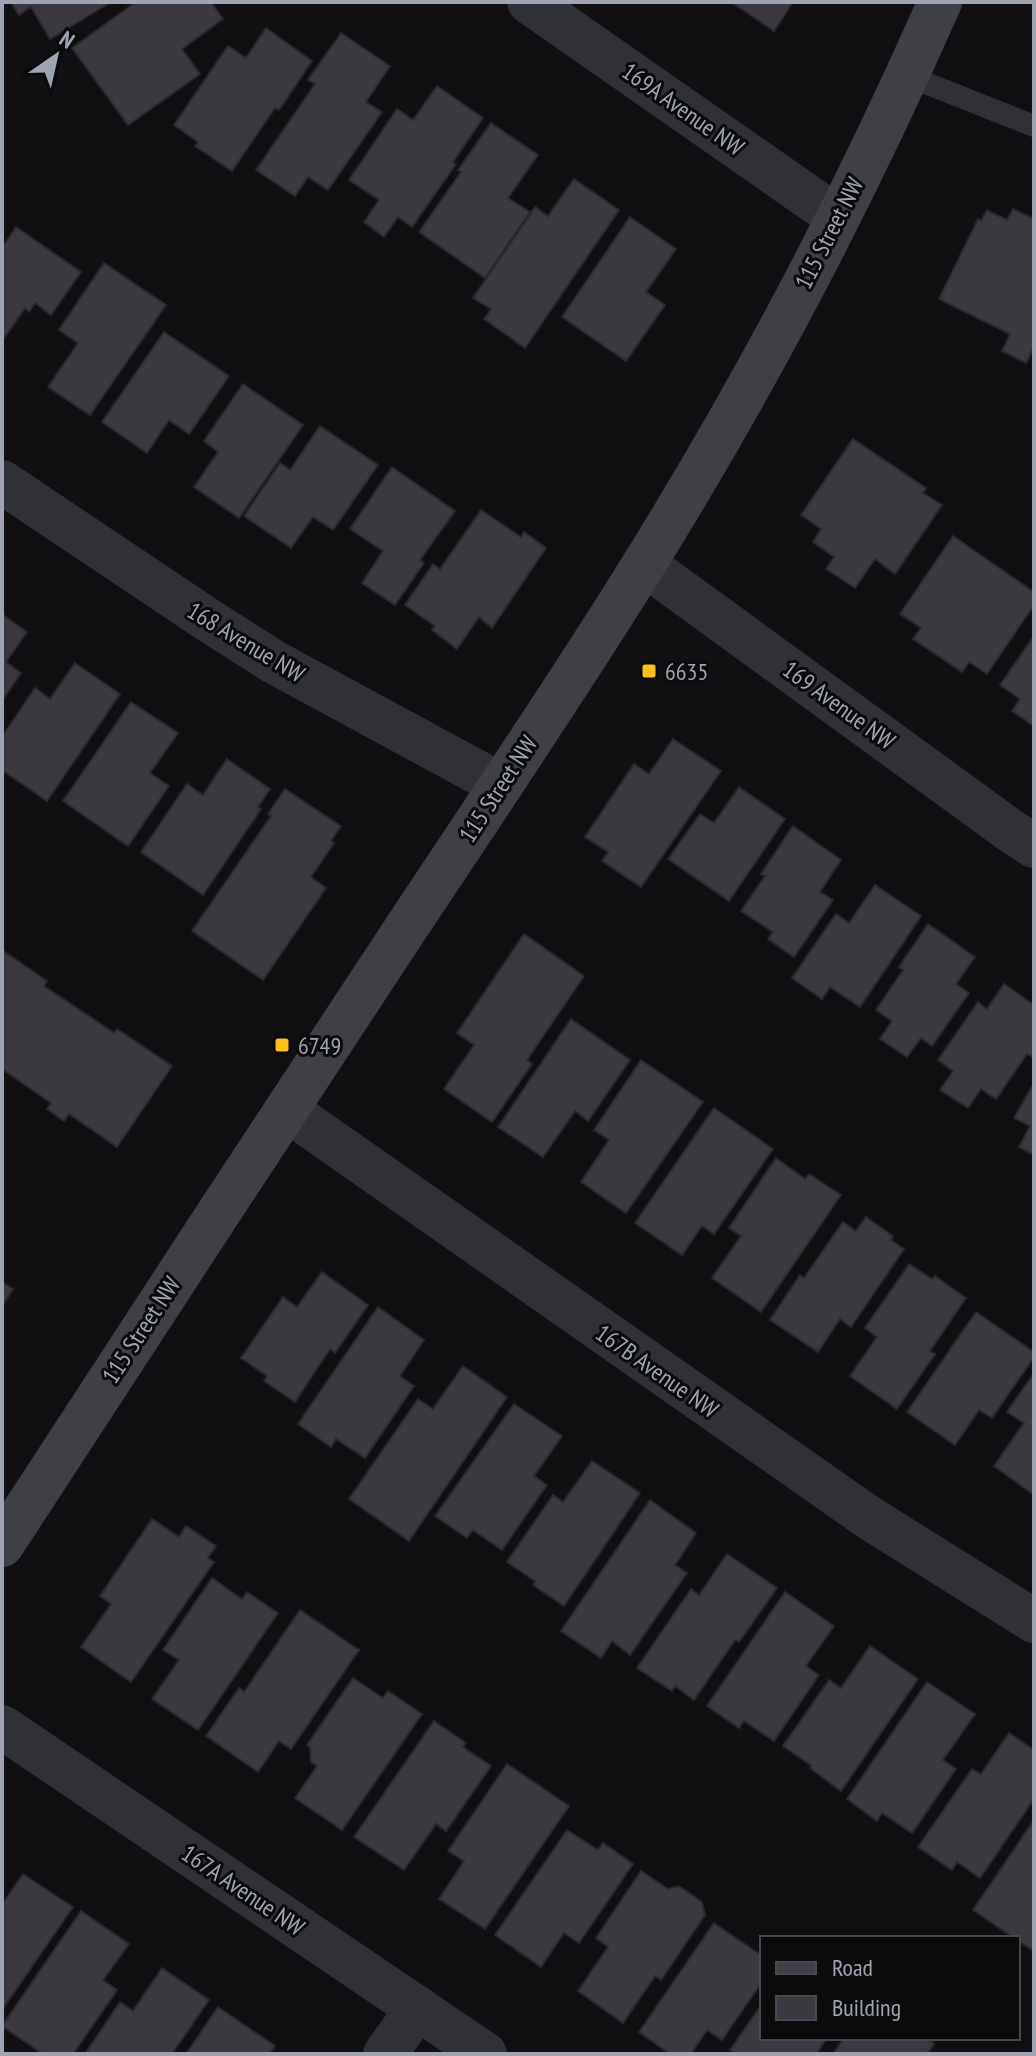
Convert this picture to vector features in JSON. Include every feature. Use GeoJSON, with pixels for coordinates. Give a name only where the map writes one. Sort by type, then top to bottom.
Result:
{"type":"FeatureCollection","features":[{"type":"Feature","properties":{"kind":"street","name":"169A Avenue NW"},"geometry":{"type":"LineString","coordinates":[[529,2],[837,217]]}},
{"type":"Feature","properties":{"kind":"street","name":"115 Street NW"},"geometry":{"type":"LineString","coordinates":[[2,1545],[169,1285],[644,564],[785,317],[908,76],[940,2]]}},
{"type":"Feature","properties":{"kind":"street","name":"168 Avenue NW"},"geometry":{"type":"LineString","coordinates":[[2,482],[274,662],[501,785]]}},
{"type":"Feature","properties":{"kind":"street","name":"169 Avenue NW"},"geometry":{"type":"LineString","coordinates":[[644,564],[1034,846]]}},
{"type":"Feature","properties":{"kind":"street","name":"167B Avenue NW"},"geometry":{"type":"LineString","coordinates":[[287,1110],[868,1517],[1034,1621]]}},
{"type":"Feature","properties":{"kind":"street","name":"167A Avenue NW"},"geometry":{"type":"LineString","coordinates":[[2,1727],[485,2054]]}},
{"type":"Feature","properties":{"kind":"street"},"geometry":{"type":"LineString","coordinates":[[385,2054],[418,2008]]}},
{"type":"Feature","properties":{"kind":"lane"},"geometry":{"type":"LineString","coordinates":[[908,76],[1034,126]]}},
{"type":"Feature","properties":{"kind":"building"},"geometry":{"type":"Polygon","coordinates":[[[11,2],[111,2],[50,39],[31,7],[19,15],[11,2]]]}},
{"type":"Feature","properties":{"kind":"building"},"geometry":{"type":"Polygon","coordinates":[[[136,2],[211,2],[223,19],[182,49],[200,74],[128,125],[72,48],[136,2]]]}},
{"type":"Feature","properties":{"kind":"building"},"geometry":{"type":"Polygon","coordinates":[[[731,2],[793,2],[774,31],[731,2]]]}},
{"type":"Feature","properties":{"kind":"building"},"geometry":{"type":"Polygon","coordinates":[[[266,28],[312,61],[232,171],[195,146],[198,142],[174,125],[228,46],[246,58],[266,28]]]}},
{"type":"Feature","properties":{"kind":"building"},"geometry":{"type":"Polygon","coordinates":[[[341,33],[390,66],[366,102],[382,112],[328,190],[308,177],[295,196],[256,170],[315,84],[308,80],[341,33]]]}},
{"type":"Feature","properties":{"kind":"building"},"geometry":{"type":"Polygon","coordinates":[[[437,86],[483,118],[453,162],[456,164],[412,227],[398,217],[384,237],[364,222],[379,200],[349,180],[397,109],[413,120],[437,86]]]}},
{"type":"Feature","properties":{"kind":"building"},"geometry":{"type":"Polygon","coordinates":[[[491,123],[538,155],[508,198],[530,212],[485,278],[419,232],[491,123]]]}},
{"type":"Feature","properties":{"kind":"building"},"geometry":{"type":"Polygon","coordinates":[[[574,179],[619,210],[525,348],[484,319],[491,309],[473,298],[535,207],[548,216],[574,179]]]}},
{"type":"Feature","properties":{"kind":"building"},"geometry":{"type":"Polygon","coordinates":[[[1013,209],[1034,219],[1034,347],[1026,363],[1002,351],[1010,334],[939,299],[978,219],[981,221],[987,210],[1007,220],[1013,209]]]}},
{"type":"Feature","properties":{"kind":"building"},"geometry":{"type":"Polygon","coordinates":[[[630,217],[676,249],[646,292],[665,305],[626,361],[562,317],[630,217]]]}},
{"type":"Feature","properties":{"kind":"building"},"geometry":{"type":"Polygon","coordinates":[[[16,227],[81,272],[51,315],[35,303],[29,312],[25,308],[2,341],[2,248],[16,227]]]}},
{"type":"Feature","properties":{"kind":"building"},"geometry":{"type":"Polygon","coordinates":[[[104,263],[166,305],[90,415],[48,387],[78,343],[59,330],[104,263]]]}},
{"type":"Feature","properties":{"kind":"building"},"geometry":{"type":"Polygon","coordinates":[[[164,332],[229,376],[189,434],[169,420],[147,453],[102,422],[164,332]]]}},
{"type":"Feature","properties":{"kind":"building"},"geometry":{"type":"Polygon","coordinates":[[[243,384],[303,425],[239,518],[194,487],[218,452],[204,441],[243,384]]]}},
{"type":"Feature","properties":{"kind":"building"},"geometry":{"type":"Polygon","coordinates":[[[320,426],[378,465],[333,530],[313,517],[291,548],[244,516],[280,463],[290,470],[320,426]]]}},
{"type":"Feature","properties":{"kind":"building"},"geometry":{"type":"Polygon","coordinates":[[[853,439],[926,488],[923,493],[942,505],[895,574],[875,559],[855,588],[826,569],[834,557],[813,542],[821,529],[801,515],[853,439]]]}},
{"type":"Feature","properties":{"kind":"building"},"geometry":{"type":"Polygon","coordinates":[[[392,467],[455,511],[420,560],[424,563],[395,605],[362,583],[383,551],[350,529],[392,467]]]}},
{"type":"Feature","properties":{"kind":"building"},"geometry":{"type":"Polygon","coordinates":[[[481,510],[521,537],[524,532],[546,548],[492,628],[479,617],[457,649],[432,630],[435,626],[405,605],[433,564],[440,569],[481,510]]]}},
{"type":"Feature","properties":{"kind":"building"},"geometry":{"type":"Polygon","coordinates":[[[953,536],[1034,592],[1034,605],[987,674],[969,662],[962,672],[913,639],[921,628],[900,614],[953,536]]]}},
{"type":"Feature","properties":{"kind":"building"},"geometry":{"type":"Polygon","coordinates":[[[2,614],[27,632],[6,662],[21,673],[2,701],[2,614]]]}},
{"type":"Feature","properties":{"kind":"building"},"geometry":{"type":"Polygon","coordinates":[[[1034,636],[1034,726],[1012,711],[1020,699],[1000,685],[1034,636]]]}},
{"type":"Feature","properties":{"kind":"building"},"geometry":{"type":"Polygon","coordinates":[[[75,663],[120,694],[47,801],[2,770],[2,737],[35,688],[50,699],[75,663]]]}},
{"type":"Feature","properties":{"kind":"building"},"geometry":{"type":"Polygon","coordinates":[[[131,702],[178,733],[150,773],[169,786],[128,846],[63,801],[131,702]]]}},
{"type":"Feature","properties":{"kind":"building"},"geometry":{"type":"Polygon","coordinates":[[[673,739],[721,771],[641,887],[602,861],[608,852],[585,837],[634,764],[649,774],[673,739]]]}},
{"type":"Feature","properties":{"kind":"building"},"geometry":{"type":"Polygon","coordinates":[[[227,759],[270,789],[258,807],[261,809],[203,895],[141,852],[187,784],[203,795],[227,759]]]}},
{"type":"Feature","properties":{"kind":"building"},"geometry":{"type":"Polygon","coordinates":[[[739,787],[785,819],[729,901],[668,859],[700,814],[714,823],[739,787]]]}},
{"type":"Feature","properties":{"kind":"building"},"geometry":{"type":"Polygon","coordinates":[[[285,789],[341,826],[331,841],[334,843],[311,877],[326,888],[263,980],[192,931],[271,816],[268,814],[285,789]]]}},
{"type":"Feature","properties":{"kind":"building"},"geometry":{"type":"Polygon","coordinates":[[[793,826],[841,860],[820,892],[833,900],[794,957],[768,939],[773,932],[741,911],[793,826]]]}},
{"type":"Feature","properties":{"kind":"building"},"geometry":{"type":"Polygon","coordinates":[[[875,885],[921,916],[860,1007],[830,987],[822,999],[792,978],[836,914],[849,923],[875,885]]]}},
{"type":"Feature","properties":{"kind":"building"},"geometry":{"type":"Polygon","coordinates":[[[928,924],[975,957],[956,984],[969,993],[932,1046],[921,1038],[907,1057],[880,1039],[892,1021],[876,1010],[903,970],[899,967],[928,924]]]}},
{"type":"Feature","properties":{"kind":"building"},"geometry":{"type":"Polygon","coordinates":[[[524,934],[584,976],[527,1060],[532,1064],[492,1122],[444,1089],[474,1045],[457,1033],[524,934]]]}},
{"type":"Feature","properties":{"kind":"building"},"geometry":{"type":"Polygon","coordinates":[[[2,950],[47,981],[44,986],[114,1033],[117,1029],[172,1066],[117,1147],[69,1114],[64,1121],[47,1109],[51,1103],[2,1069],[2,950]]]}},
{"type":"Feature","properties":{"kind":"building"},"geometry":{"type":"Polygon","coordinates":[[[1004,984],[1034,1005],[1034,1053],[1031,1056],[1027,1054],[996,1099],[981,1089],[968,1108],[940,1090],[953,1071],[938,1060],[978,1002],[987,1009],[1004,984]]]}},
{"type":"Feature","properties":{"kind":"building"},"geometry":{"type":"Polygon","coordinates":[[[571,1019],[630,1060],[588,1121],[575,1111],[543,1157],[498,1127],[571,1019]]]}},
{"type":"Feature","properties":{"kind":"building"},"geometry":{"type":"Polygon","coordinates":[[[641,1060],[703,1102],[626,1213],[581,1182],[609,1140],[594,1130],[641,1060]]]}},
{"type":"Feature","properties":{"kind":"building"},"geometry":{"type":"Polygon","coordinates":[[[1034,1083],[1034,1155],[1019,1147],[1030,1126],[1014,1118],[1034,1083]]]}},
{"type":"Feature","properties":{"kind":"building"},"geometry":{"type":"Polygon","coordinates":[[[714,1108],[773,1149],[714,1234],[702,1226],[682,1255],[635,1223],[714,1108]]]}},
{"type":"Feature","properties":{"kind":"building"},"geometry":{"type":"Polygon","coordinates":[[[776,1158],[805,1179],[809,1174],[841,1195],[761,1312],[712,1278],[741,1236],[729,1228],[776,1158]]]}},
{"type":"Feature","properties":{"kind":"building"},"geometry":{"type":"Polygon","coordinates":[[[866,1217],[893,1236],[891,1240],[904,1249],[851,1327],[840,1319],[818,1352],[770,1320],[800,1275],[804,1278],[843,1222],[856,1231],[866,1217]]]}},
{"type":"Feature","properties":{"kind":"building"},"geometry":{"type":"Polygon","coordinates":[[[909,1264],[932,1279],[935,1276],[966,1298],[930,1351],[935,1354],[897,1409],[850,1376],[877,1337],[865,1328],[909,1264]]]}},
{"type":"Feature","properties":{"kind":"building"},"geometry":{"type":"Polygon","coordinates":[[[322,1272],[368,1305],[335,1353],[330,1349],[295,1402],[264,1381],[267,1376],[241,1358],[283,1297],[297,1307],[322,1272]]]}},
{"type":"Feature","properties":{"kind":"building"},"geometry":{"type":"Polygon","coordinates":[[[2,1282],[13,1289],[2,1306],[2,1282]]]}},
{"type":"Feature","properties":{"kind":"building"},"geometry":{"type":"Polygon","coordinates":[[[378,1307],[424,1340],[400,1376],[414,1386],[365,1458],[336,1439],[331,1447],[298,1424],[378,1307]]]}},
{"type":"Feature","properties":{"kind":"building"},"geometry":{"type":"Polygon","coordinates":[[[976,1312],[1034,1352],[1034,1357],[992,1418],[979,1410],[955,1445],[907,1412],[976,1312]]]}},
{"type":"Feature","properties":{"kind":"building"},"geometry":{"type":"Polygon","coordinates":[[[463,1366],[507,1397],[409,1541],[349,1499],[418,1399],[433,1409],[463,1366]]]}},
{"type":"Feature","properties":{"kind":"building"},"geometry":{"type":"Polygon","coordinates":[[[1034,1373],[1034,1495],[994,1466],[1024,1423],[1007,1412],[1034,1373]]]}},
{"type":"Feature","properties":{"kind":"building"},"geometry":{"type":"Polygon","coordinates":[[[514,1404],[562,1436],[534,1476],[547,1485],[502,1550],[473,1530],[467,1538],[435,1516],[514,1404]]]}},
{"type":"Feature","properties":{"kind":"building"},"geometry":{"type":"Polygon","coordinates":[[[592,1461],[640,1493],[564,1606],[507,1562],[553,1495],[563,1502],[592,1461]]]}},
{"type":"Feature","properties":{"kind":"building"},"geometry":{"type":"Polygon","coordinates":[[[650,1500],[696,1533],[675,1565],[687,1573],[630,1655],[612,1641],[601,1658],[561,1631],[650,1500]]]}},
{"type":"Feature","properties":{"kind":"building"},"geometry":{"type":"Polygon","coordinates":[[[152,1519],[179,1537],[186,1526],[216,1546],[208,1558],[214,1562],[131,1682],[81,1647],[111,1604],[100,1596],[152,1519]]]}},
{"type":"Feature","properties":{"kind":"building"},"geometry":{"type":"Polygon","coordinates":[[[727,1554],[777,1588],[739,1642],[735,1640],[694,1700],[675,1686],[672,1691],[637,1668],[691,1589],[699,1595],[727,1554]]]}},
{"type":"Feature","properties":{"kind":"building"},"geometry":{"type":"Polygon","coordinates":[[[212,1578],[242,1599],[247,1592],[278,1613],[198,1730],[152,1699],[179,1660],[163,1650],[212,1578]]]}},
{"type":"Feature","properties":{"kind":"building"},"geometry":{"type":"Polygon","coordinates":[[[785,1592],[834,1626],[806,1666],[819,1675],[774,1741],[744,1721],[739,1728],[707,1706],[785,1592]]]}},
{"type":"Feature","properties":{"kind":"building"},"geometry":{"type":"Polygon","coordinates":[[[300,1610],[359,1650],[291,1749],[279,1741],[258,1772],[206,1736],[239,1688],[244,1692],[300,1610]]]}},
{"type":"Feature","properties":{"kind":"building"},"geometry":{"type":"Polygon","coordinates":[[[870,1646],[918,1679],[841,1791],[783,1746],[829,1680],[841,1688],[870,1646]]]}},
{"type":"Feature","properties":{"kind":"building"},"geometry":{"type":"Polygon","coordinates":[[[353,1678],[383,1698],[388,1691],[422,1714],[342,1830],[295,1798],[317,1766],[311,1762],[310,1747],[307,1745],[353,1678]]]}},
{"type":"Feature","properties":{"kind":"building"},"geometry":{"type":"Polygon","coordinates":[[[927,1682],[975,1714],[943,1760],[956,1769],[912,1833],[882,1813],[877,1821],[847,1799],[927,1682]]]}},
{"type":"Feature","properties":{"kind":"building"},"geometry":{"type":"Polygon","coordinates":[[[434,1721],[466,1743],[463,1747],[491,1766],[446,1831],[436,1824],[404,1870],[354,1837],[434,1721]]]}},
{"type":"Feature","properties":{"kind":"building"},"geometry":{"type":"Polygon","coordinates":[[[1009,1733],[1034,1750],[1034,1799],[980,1878],[957,1862],[952,1870],[918,1847],[972,1769],[981,1774],[1009,1733]]]}},
{"type":"Feature","properties":{"kind":"building"},"geometry":{"type":"Polygon","coordinates":[[[507,1764],[569,1806],[485,1929],[439,1899],[464,1861],[448,1851],[507,1764]]]}},
{"type":"Feature","properties":{"kind":"building"},"geometry":{"type":"Polygon","coordinates":[[[1034,1820],[1033,1950],[1020,1942],[1020,1936],[1011,1936],[973,1910],[1034,1820]]]}},
{"type":"Feature","properties":{"kind":"building"},"geometry":{"type":"Polygon","coordinates":[[[567,1830],[598,1850],[603,1843],[633,1864],[579,1943],[564,1933],[541,1967],[495,1935],[567,1830]]]}},
{"type":"Feature","properties":{"kind":"building"},"geometry":{"type":"Polygon","coordinates":[[[641,1871],[668,1889],[679,1886],[702,1902],[705,1915],[661,1980],[655,1976],[623,2023],[578,1991],[608,1947],[596,1938],[641,1871]]]}},
{"type":"Feature","properties":{"kind":"building"},"geometry":{"type":"Polygon","coordinates":[[[23,1874],[73,1907],[2,2010],[2,1905],[23,1874]]]}},
{"type":"Feature","properties":{"kind":"building"},"geometry":{"type":"Polygon","coordinates":[[[81,1911],[129,1944],[103,1980],[117,1990],[73,2054],[43,2054],[2,2026],[81,1911]]]}},
{"type":"Feature","properties":{"kind":"building"},"geometry":{"type":"Polygon","coordinates":[[[714,1923],[760,1955],[760,1985],[722,2040],[707,2030],[691,2054],[670,2054],[639,2032],[714,1923]]]}},
{"type":"Feature","properties":{"kind":"building"},"geometry":{"type":"Polygon","coordinates":[[[162,1968],[209,2000],[172,2054],[85,2054],[120,2002],[133,2011],[162,1968]]]}},
{"type":"Feature","properties":{"kind":"building"},"geometry":{"type":"Polygon","coordinates":[[[218,2007],[275,2046],[269,2054],[186,2054],[218,2007]]]}},
{"type":"Feature","properties":{"kind":"building"},"geometry":{"type":"Polygon","coordinates":[[[760,2007],[760,2040],[826,2040],[816,2054],[736,2054],[730,2050],[760,2007]]]}},
{"type":"Feature","properties":{"kind":"building"},"geometry":{"type":"Polygon","coordinates":[[[843,2040],[929,2040],[934,2044],[927,2054],[833,2054],[843,2040]]]}},
{"type":"Feature","properties":{"kind":"place","name":"6635"},"geometry":{"type":"Point","coordinates":[649,671]}},
{"type":"Feature","properties":{"kind":"place","name":"6749"},"geometry":{"type":"Point","coordinates":[282,1045]}}]}
